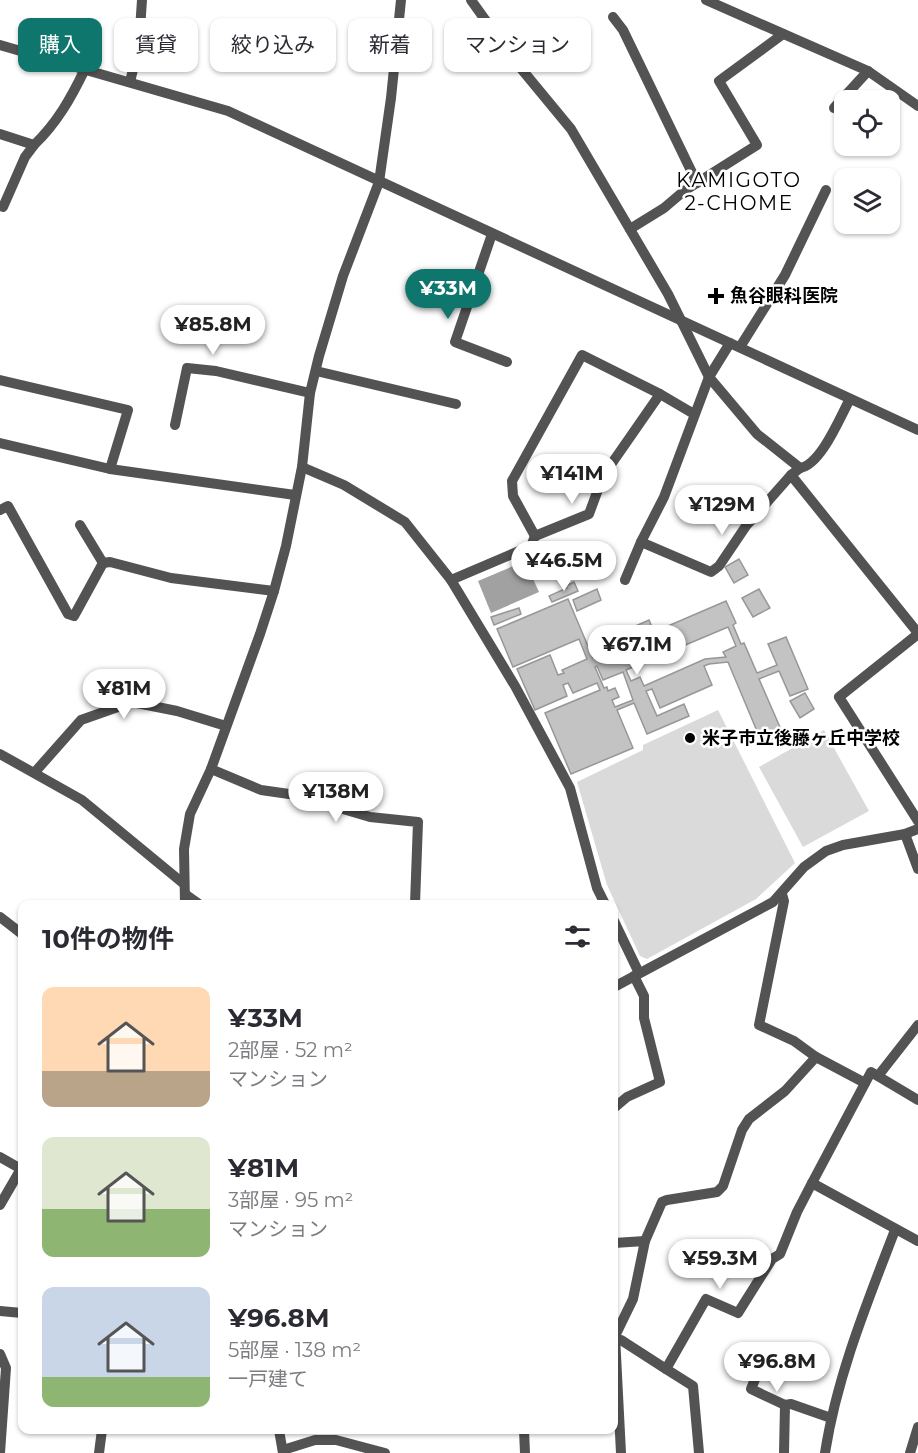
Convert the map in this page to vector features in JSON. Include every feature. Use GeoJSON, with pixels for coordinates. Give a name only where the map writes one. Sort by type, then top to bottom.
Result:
{"type":"FeatureCollection","features":[{"type":"Feature","properties":{"kind":"street"},"geometry":{"type":"LineString","coordinates":[[130,82],[139,44],[142,0]]}},
{"type":"Feature","properties":{"kind":"street"},"geometry":{"type":"LineString","coordinates":[[185,894],[184,849],[190,814],[211,769],[274,591],[302,467],[310,393],[343,276],[379,182],[391,98],[401,0]]}},
{"type":"Feature","properties":{"kind":"street"},"geometry":{"type":"LineString","coordinates":[[471,0],[514,60],[571,129],[668,294],[709,377],[757,434],[795,472],[918,634],[839,697],[918,821]]}},
{"type":"Feature","properties":{"kind":"street"},"geometry":{"type":"LineString","coordinates":[[706,0],[868,71],[918,106]]}},
{"type":"Feature","properties":{"kind":"street"},"geometry":{"type":"LineString","coordinates":[[613,17],[623,30],[696,183]]}},
{"type":"Feature","properties":{"kind":"street"},"geometry":{"type":"LineString","coordinates":[[630,229],[664,208],[696,183],[757,145],[718,81],[783,34]]}},
{"type":"Feature","properties":{"kind":"street"},"geometry":{"type":"LineString","coordinates":[[0,45],[18,50]]}},
{"type":"Feature","properties":{"kind":"street"},"geometry":{"type":"LineString","coordinates":[[851,90],[868,71]]}},
{"type":"Feature","properties":{"kind":"street"},"geometry":{"type":"LineString","coordinates":[[3,207],[25,157],[67,106],[84,72]]}},
{"type":"Feature","properties":{"kind":"street"},"geometry":{"type":"LineString","coordinates":[[95,72],[228,111],[918,430]]}},
{"type":"Feature","properties":{"kind":"street"},"geometry":{"type":"LineString","coordinates":[[0,134],[34,145]]}},
{"type":"Feature","properties":{"kind":"street"},"geometry":{"type":"LineString","coordinates":[[625,580],[664,497],[709,377],[785,275],[826,190]]}},
{"type":"Feature","properties":{"kind":"street"},"geometry":{"type":"LineString","coordinates":[[492,234],[456,342],[507,362]]}},
{"type":"Feature","properties":{"kind":"street"},"geometry":{"type":"LineString","coordinates":[[535,536],[513,496],[512,481],[582,355],[660,394],[694,414]]}},
{"type":"Feature","properties":{"kind":"street"},"geometry":{"type":"LineString","coordinates":[[175,425],[187,368],[216,370],[310,393]]}},
{"type":"Feature","properties":{"kind":"street"},"geometry":{"type":"LineString","coordinates":[[316,372],[456,404]]}},
{"type":"Feature","properties":{"kind":"street"},"geometry":{"type":"LineString","coordinates":[[0,380],[128,410],[110,469]]}},
{"type":"Feature","properties":{"kind":"street"},"geometry":{"type":"LineString","coordinates":[[451,580],[531,546],[535,536],[589,514],[603,476],[660,394]]}},
{"type":"Feature","properties":{"kind":"street"},"geometry":{"type":"LineString","coordinates":[[641,542],[711,572],[719,566],[746,526],[795,472],[806,467],[819,455],[850,399]]}},
{"type":"Feature","properties":{"kind":"street"},"geometry":{"type":"LineString","coordinates":[[0,443],[110,469],[296,495]]}},
{"type":"Feature","properties":{"kind":"street"},"geometry":{"type":"LineString","coordinates":[[302,467],[344,485],[405,522],[451,580],[514,686],[570,788],[597,888],[603,900]]}},
{"type":"Feature","properties":{"kind":"street"},"geometry":{"type":"LineString","coordinates":[[0,510],[8,506],[68,614],[74,616],[102,562]]}},
{"type":"Feature","properties":{"kind":"street"},"geometry":{"type":"LineString","coordinates":[[80,525],[102,562]]}},
{"type":"Feature","properties":{"kind":"street"},"geometry":{"type":"LineString","coordinates":[[102,562],[110,562],[171,578],[274,591]]}},
{"type":"Feature","properties":{"kind":"street"},"geometry":{"type":"LineString","coordinates":[[35,772],[81,720],[132,702],[177,711],[226,726]]}},
{"type":"Feature","properties":{"kind":"street"},"geometry":{"type":"LineString","coordinates":[[0,754],[82,800],[185,894]]}},
{"type":"Feature","properties":{"kind":"street"},"geometry":{"type":"LineString","coordinates":[[211,769],[261,790],[296,795],[370,818],[418,822],[415,900]]}},
{"type":"Feature","properties":{"kind":"street"},"geometry":{"type":"LineString","coordinates":[[618,985],[773,902],[804,867],[826,851],[843,845],[905,834],[918,829]]}},
{"type":"Feature","properties":{"kind":"street"},"geometry":{"type":"LineString","coordinates":[[905,834],[918,869]]}},
{"type":"Feature","properties":{"kind":"street"},"geometry":{"type":"LineString","coordinates":[[782,894],[784,901],[759,1025],[794,1041],[816,1057],[865,1083]]}},
{"type":"Feature","properties":{"kind":"street"},"geometry":{"type":"LineString","coordinates":[[0,917],[18,931]]}},
{"type":"Feature","properties":{"kind":"street"},"geometry":{"type":"LineString","coordinates":[[618,931],[644,996],[644,1018],[660,1082],[627,1097],[618,1105]]}},
{"type":"Feature","properties":{"kind":"street"},"geometry":{"type":"LineString","coordinates":[[878,1076],[918,1025]]}},
{"type":"Feature","properties":{"kind":"street"},"geometry":{"type":"LineString","coordinates":[[618,1330],[633,1299],[645,1241],[662,1202],[717,1192],[723,1186],[742,1130],[749,1119],[785,1091],[816,1057]]}},
{"type":"Feature","properties":{"kind":"street"},"geometry":{"type":"LineString","coordinates":[[666,1369],[706,1299],[738,1313],[772,1259],[780,1254],[797,1212],[871,1072],[918,1100]]}},
{"type":"Feature","properties":{"kind":"street"},"geometry":{"type":"LineString","coordinates":[[0,1157],[18,1166]]}},
{"type":"Feature","properties":{"kind":"street"},"geometry":{"type":"LineString","coordinates":[[0,1205],[18,1175]]}},
{"type":"Feature","properties":{"kind":"street"},"geometry":{"type":"LineString","coordinates":[[812,1183],[918,1241]]}},
{"type":"Feature","properties":{"kind":"street"},"geometry":{"type":"LineString","coordinates":[[825,1453],[831,1418],[857,1331],[895,1230]]}},
{"type":"Feature","properties":{"kind":"street"},"geometry":{"type":"LineString","coordinates":[[618,1243],[645,1241]]}},
{"type":"Feature","properties":{"kind":"street"},"geometry":{"type":"LineString","coordinates":[[0,1311],[18,1313]]}},
{"type":"Feature","properties":{"kind":"street"},"geometry":{"type":"LineString","coordinates":[[618,1339],[693,1386],[699,1453]]}},
{"type":"Feature","properties":{"kind":"street"},"geometry":{"type":"LineString","coordinates":[[0,1354],[6,1368],[0,1453]]}},
{"type":"Feature","properties":{"kind":"street"},"geometry":{"type":"LineString","coordinates":[[760,1367],[751,1389],[785,1405],[791,1404],[831,1418]]}},
{"type":"Feature","properties":{"kind":"street"},"geometry":{"type":"LineString","coordinates":[[618,1404],[621,1453]]}},
{"type":"Feature","properties":{"kind":"street"},"geometry":{"type":"LineString","coordinates":[[784,1453],[785,1405]]}},
{"type":"Feature","properties":{"kind":"street"},"geometry":{"type":"LineString","coordinates":[[910,1453],[918,1427]]}},
{"type":"Feature","properties":{"kind":"street"},"geometry":{"type":"LineString","coordinates":[[99,1453],[101,1434]]}},
{"type":"Feature","properties":{"kind":"street"},"geometry":{"type":"LineString","coordinates":[[280,1434],[283,1452],[315,1440],[336,1440],[385,1453]]}},
{"type":"Feature","properties":{"kind":"street"},"geometry":{"type":"LineString","coordinates":[[524,1434],[525,1453]]}},
{"type":"Feature","properties":{"kind":"shaded area"},"geometry":{"type":"Polygon","coordinates":[[[525,561],[539,592],[491,613],[478,581],[525,561]]]}},
{"type":"Feature","properties":{"kind":"shaded area"},"geometry":{"type":"Polygon","coordinates":[[[718,710],[795,863],[756,899],[647,959],[640,956],[618,909],[618,900],[614,900],[607,885],[577,782],[643,750],[643,745],[718,710]]]}},
{"type":"Feature","properties":{"kind":"shaded area"},"geometry":{"type":"Polygon","coordinates":[[[824,730],[869,811],[803,847],[759,767],[824,730]]]}},
{"type":"Feature","properties":{"kind":"building"},"geometry":{"type":"Polygon","coordinates":[[[739,559],[748,575],[734,583],[725,567],[739,559]]]}},
{"type":"Feature","properties":{"kind":"building"},"geometry":{"type":"Polygon","coordinates":[[[574,582],[578,591],[552,602],[549,596],[567,588],[566,586],[574,582]]]}},
{"type":"Feature","properties":{"kind":"building"},"geometry":{"type":"Polygon","coordinates":[[[597,589],[601,600],[577,611],[573,600],[597,589]]]}},
{"type":"Feature","properties":{"kind":"building"},"geometry":{"type":"Polygon","coordinates":[[[759,589],[770,608],[753,617],[742,598],[759,589]]]}},
{"type":"Feature","properties":{"kind":"building"},"geometry":{"type":"Polygon","coordinates":[[[568,599],[593,658],[611,650],[606,639],[649,620],[654,632],[726,601],[736,623],[733,625],[741,644],[744,643],[757,673],[777,665],[768,644],[786,637],[808,689],[790,696],[779,671],[759,679],[783,734],[762,743],[728,662],[709,664],[704,666],[712,685],[660,708],[652,689],[646,691],[657,716],[684,704],[689,716],[647,734],[634,703],[617,710],[633,748],[571,774],[545,713],[600,690],[597,683],[573,693],[568,683],[563,685],[567,696],[535,710],[517,669],[550,655],[558,675],[564,673],[562,670],[587,659],[579,639],[513,667],[497,629],[568,599]],[[728,627],[626,670],[631,681],[640,677],[644,686],[705,659],[726,657],[723,652],[736,646],[728,627]],[[597,666],[595,667],[604,688],[607,687],[608,691],[615,688],[619,697],[612,700],[615,707],[633,700],[623,672],[603,680],[597,666]]]}},
{"type":"Feature","properties":{"kind":"building"},"geometry":{"type":"Polygon","coordinates":[[[519,608],[521,614],[494,625],[491,617],[519,608]]]}},
{"type":"Feature","properties":{"kind":"building"},"geometry":{"type":"Polygon","coordinates":[[[805,693],[814,709],[800,718],[790,701],[805,693]]]}},
{"type":"Feature","properties":{"kind":"place","name":"魚谷眼科医院"},"geometry":{"type":"Point","coordinates":[716,296]}},
{"type":"Feature","properties":{"kind":"place","name":"米子市立後藤ヶ丘中学校"},"geometry":{"type":"Point","coordinates":[690,738]}},
{"type":"Feature","properties":{"kind":"district","name":"KAMIGOTO 2-CHOME"},"geometry":{"type":"Point","coordinates":[739,192]}}]}
